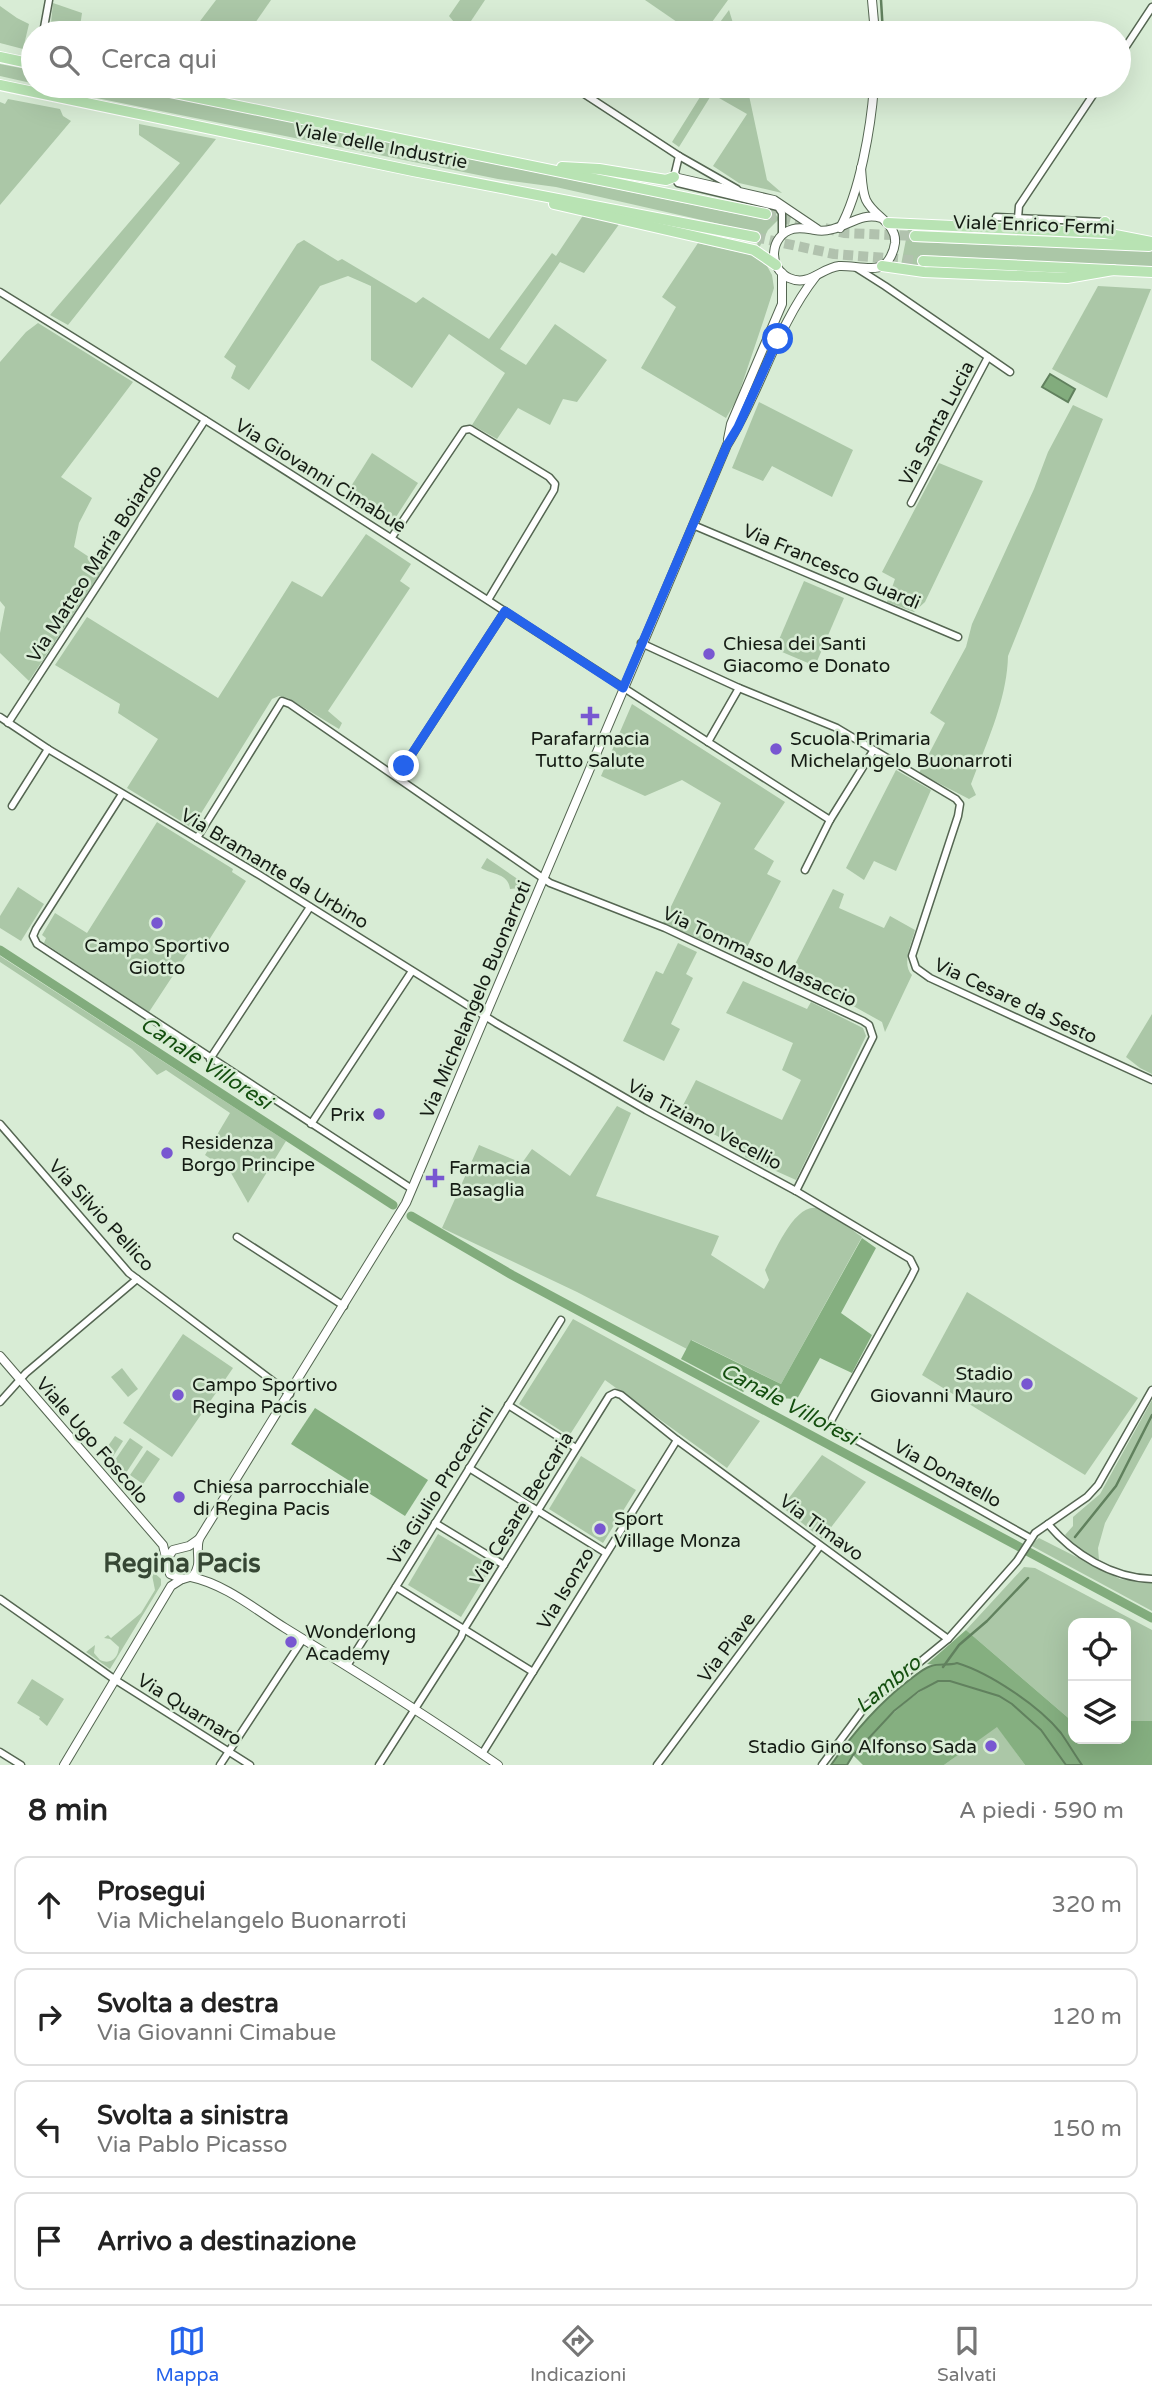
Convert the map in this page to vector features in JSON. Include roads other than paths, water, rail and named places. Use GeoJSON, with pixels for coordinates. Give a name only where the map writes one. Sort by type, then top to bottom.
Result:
{"type":"FeatureCollection","features":[{"type":"Feature","properties":{"kind":"main road"},"geometry":{"type":"LineString","coordinates":[[0,57],[21,61]]}},
{"type":"Feature","properties":{"kind":"main road","name":"Viale delle Industrie"},"geometry":{"type":"LineString","coordinates":[[0,85],[21,89]]}},
{"type":"Feature","properties":{"kind":"main road","name":"Viale delle Industrie"},"geometry":{"type":"LineString","coordinates":[[64,98],[755,237]]}},
{"type":"Feature","properties":{"kind":"main road","name":"Viale delle Industrie"},"geometry":{"type":"LineString","coordinates":[[199,98],[766,214]]}},
{"type":"Feature","properties":{"kind":"main road"},"geometry":{"type":"LineString","coordinates":[[530,166],[599,169],[666,180],[674,177]]}},
{"type":"Feature","properties":{"kind":"main road"},"geometry":{"type":"LineString","coordinates":[[514,190],[534,200],[754,250],[779,269]]}},
{"type":"Feature","properties":{"kind":"main road"},"geometry":{"type":"LineString","coordinates":[[994,229],[996,217]]}},
{"type":"Feature","properties":{"kind":"main road"},"geometry":{"type":"LineString","coordinates":[[884,220],[994,229],[1105,227],[1152,244]]}},
{"type":"Feature","properties":{"kind":"main road","name":"Viale Enrico Fermi"},"geometry":{"type":"LineString","coordinates":[[915,236],[1152,244]]}},
{"type":"Feature","properties":{"kind":"main road"},"geometry":{"type":"LineString","coordinates":[[923,261],[1152,271]]}},
{"type":"Feature","properties":{"kind":"main road"},"geometry":{"type":"LineString","coordinates":[[881,267],[924,272],[1067,278],[1113,270]]}},
{"type":"Feature","properties":{"kind":"street"},"geometry":{"type":"LineString","coordinates":[[45,21],[49,0]]}},
{"type":"Feature","properties":{"kind":"street"},"geometry":{"type":"LineString","coordinates":[[872,0],[874,21]]}},
{"type":"Feature","properties":{"kind":"street"},"geometry":{"type":"LineString","coordinates":[[1131,39],[1152,7]]}},
{"type":"Feature","properties":{"kind":"street"},"geometry":{"type":"LineString","coordinates":[[590,98],[678,156],[742,192]]}},
{"type":"Feature","properties":{"kind":"street"},"geometry":{"type":"LineString","coordinates":[[840,228],[849,211],[861,169],[872,98]]}},
{"type":"Feature","properties":{"kind":"street"},"geometry":{"type":"LineString","coordinates":[[1018,218],[1019,206],[1091,98]]}},
{"type":"Feature","properties":{"kind":"street"},"geometry":{"type":"LineString","coordinates":[[674,177],[678,156]]}},
{"type":"Feature","properties":{"kind":"street"},"geometry":{"type":"LineString","coordinates":[[861,169],[865,199],[894,232],[895,243],[891,256],[881,267],[879,278],[885,286]]}},
{"type":"Feature","properties":{"kind":"street"},"geometry":{"type":"LineString","coordinates":[[674,177],[781,202],[821,231]]}},
{"type":"Feature","properties":{"kind":"street"},"geometry":{"type":"LineString","coordinates":[[674,177],[682,185],[778,207],[782,213],[782,235],[775,247],[774,260],[779,269],[796,280],[816,276],[834,267],[881,267]]}},
{"type":"Feature","properties":{"kind":"street"},"geometry":{"type":"LineString","coordinates":[[782,235],[796,228],[821,231],[840,228],[863,217],[874,216],[884,220]]}},
{"type":"Feature","properties":{"kind":"street","name":"Viale Enrico Fermi"},"geometry":{"type":"LineString","coordinates":[[996,217],[1105,227]]}},
{"type":"Feature","properties":{"kind":"street","name":"Via Santa Lucia"},"geometry":{"type":"LineString","coordinates":[[851,266],[885,286],[1010,372]]}},
{"type":"Feature","properties":{"kind":"street","name":"Via Michelangelo Buonarroti"},"geometry":{"type":"LineString","coordinates":[[727,445],[731,424],[782,304],[779,269]]}},
{"type":"Feature","properties":{"kind":"street","name":"Via Michelangelo Buonarroti"},"geometry":{"type":"LineString","coordinates":[[197,1555],[199,1539],[402,1210],[727,445],[738,427],[767,360],[816,276]]}},
{"type":"Feature","properties":{"kind":"street","name":"Via Giovanni Cimabue"},"geometry":{"type":"LineString","coordinates":[[0,292],[308,487],[392,537],[830,820]]}},
{"type":"Feature","properties":{"kind":"street","name":"Via Santa Lucia"},"geometry":{"type":"LineString","coordinates":[[911,503],[988,357]]}},
{"type":"Feature","properties":{"kind":"street","name":"Via Matteo Maria Boiardo"},"geometry":{"type":"LineString","coordinates":[[8,723],[205,420]]}},
{"type":"Feature","properties":{"kind":"street"},"geometry":{"type":"LineString","coordinates":[[392,537],[464,430],[470,429],[549,477],[555,484],[554,489],[488,600]]}},
{"type":"Feature","properties":{"kind":"street","name":"Via Francesco Guardi"},"geometry":{"type":"LineString","coordinates":[[694,525],[958,637]]}},
{"type":"Feature","properties":{"kind":"street"},"geometry":{"type":"LineString","coordinates":[[397,777],[505,611]]}},
{"type":"Feature","properties":{"kind":"street"},"geometry":{"type":"LineString","coordinates":[[641,643],[738,688],[837,728],[873,751],[830,820],[805,870]]}},
{"type":"Feature","properties":{"kind":"street"},"geometry":{"type":"LineString","coordinates":[[708,742],[738,688]]}},
{"type":"Feature","properties":{"kind":"street","name":"Via Tommaso Masaccio"},"geometry":{"type":"LineString","coordinates":[[197,838],[282,702],[290,704],[551,883],[665,928],[869,1025],[873,1037],[796,1191]]}},
{"type":"Feature","properties":{"kind":"street","name":"Via Bramante da Urbino"},"geometry":{"type":"LineString","coordinates":[[0,717],[484,1016]]}},
{"type":"Feature","properties":{"kind":"street"},"geometry":{"type":"LineString","coordinates":[[12,806],[48,749]]}},
{"type":"Feature","properties":{"kind":"street","name":"Via Cesare da Sesto"},"geometry":{"type":"LineString","coordinates":[[873,751],[956,799],[960,804],[912,957],[916,968],[930,978],[1152,1080]]}},
{"type":"Feature","properties":{"kind":"street"},"geometry":{"type":"LineString","coordinates":[[122,794],[36,929],[33,936],[37,944],[412,1189]]}},
{"type":"Feature","properties":{"kind":"street"},"geometry":{"type":"LineString","coordinates":[[210,1059],[310,907]]}},
{"type":"Feature","properties":{"kind":"street"},"geometry":{"type":"LineString","coordinates":[[311,1124],[412,971]]}},
{"type":"Feature","properties":{"kind":"street","name":"Via Tiziano Vecellio"},"geometry":{"type":"LineString","coordinates":[[484,1016],[615,1093],[796,1191],[910,1259]]}},
{"type":"Feature","properties":{"kind":"street","name":"Via Silvio Pellico"},"geometry":{"type":"LineString","coordinates":[[0,1124],[129,1273],[290,1394]]}},
{"type":"Feature","properties":{"kind":"street"},"geometry":{"type":"LineString","coordinates":[[237,1237],[344,1306]]}},
{"type":"Feature","properties":{"kind":"street","name":"Via Donatello"},"geometry":{"type":"LineString","coordinates":[[910,1259],[915,1269],[831,1424],[1030,1538]]}},
{"type":"Feature","properties":{"kind":"street"},"geometry":{"type":"LineString","coordinates":[[0,1402],[20,1379],[137,1279]]}},
{"type":"Feature","properties":{"kind":"street","name":"Via Giulio Procaccini"},"geometry":{"type":"LineString","coordinates":[[347,1666],[561,1320]]}},
{"type":"Feature","properties":{"kind":"street","name":"Viale Ugo Foscolo"},"geometry":{"type":"LineString","coordinates":[[0,1356],[163,1545],[166,1559]]}},
{"type":"Feature","properties":{"kind":"street"},"geometry":{"type":"LineString","coordinates":[[822,1765],[865,1707],[947,1639],[1020,1556],[1030,1538],[1087,1497],[1098,1485],[1152,1390]]}},
{"type":"Feature","properties":{"kind":"street","name":"Via Cesare Beccaria"},"geometry":{"type":"LineString","coordinates":[[379,1765],[609,1396],[615,1393],[621,1395],[677,1440]]}},
{"type":"Feature","properties":{"kind":"street"},"geometry":{"type":"LineString","coordinates":[[508,1405],[576,1448]]}},
{"type":"Feature","properties":{"kind":"street","name":"Via Timavo"},"geometry":{"type":"LineString","coordinates":[[677,1440],[947,1639]]}},
{"type":"Feature","properties":{"kind":"street","name":"Via Isonzo"},"geometry":{"type":"LineString","coordinates":[[482,1754],[677,1440]]}},
{"type":"Feature","properties":{"kind":"street"},"geometry":{"type":"LineString","coordinates":[[469,1468],[606,1553]]}},
{"type":"Feature","properties":{"kind":"street"},"geometry":{"type":"LineString","coordinates":[[435,1523],[504,1565]]}},
{"type":"Feature","properties":{"kind":"street"},"geometry":{"type":"LineString","coordinates":[[1048,1524],[1072,1548],[1101,1565],[1135,1579],[1152,1579]]}},
{"type":"Feature","properties":{"kind":"street","name":"Via Michelangelo Buonarroti"},"geometry":{"type":"LineString","coordinates":[[185,1547],[199,1539]]}},
{"type":"Feature","properties":{"kind":"street"},"geometry":{"type":"LineString","coordinates":[[163,1545],[185,1547],[197,1555],[199,1566],[209,1581]]}},
{"type":"Feature","properties":{"kind":"street","name":"Via Piave"},"geometry":{"type":"LineString","coordinates":[[657,1765],[820,1546]]}},
{"type":"Feature","properties":{"kind":"street"},"geometry":{"type":"LineString","coordinates":[[171,1586],[166,1559],[175,1548]]}},
{"type":"Feature","properties":{"kind":"street"},"geometry":{"type":"LineString","coordinates":[[64,1765],[171,1586],[186,1578],[199,1566]]}},
{"type":"Feature","properties":{"kind":"street"},"geometry":{"type":"LineString","coordinates":[[170,1574],[209,1581],[415,1708],[498,1765]]}},
{"type":"Feature","properties":{"kind":"street"},"geometry":{"type":"LineString","coordinates":[[396,1587],[533,1672]]}},
{"type":"Feature","properties":{"kind":"street","name":"Via Quarnaro"},"geometry":{"type":"LineString","coordinates":[[0,1599],[114,1679],[250,1765]]}},
{"type":"Feature","properties":{"kind":"street"},"geometry":{"type":"LineString","coordinates":[[220,1765],[303,1639]]}},
{"type":"Feature","properties":{"kind":"street"},"geometry":{"type":"LineString","coordinates":[[0,1752],[21,1765]]}},
{"type":"Feature","properties":{"kind":"waterway"},"geometry":{"type":"LineString","coordinates":[[881,0],[882,21]]}},
{"type":"Feature","properties":{"kind":"waterway","name":"Canale Villoresi"},"geometry":{"type":"LineString","coordinates":[[0,950],[393,1205]]}},
{"type":"Feature","properties":{"kind":"waterway","name":"Canale Villoresi"},"geometry":{"type":"LineString","coordinates":[[411,1216],[512,1275],[1152,1618]]}},
{"type":"Feature","properties":{"kind":"waterway"},"geometry":{"type":"LineString","coordinates":[[1075,1537],[1116,1486],[1152,1415]]}},
{"type":"Feature","properties":{"kind":"waterway"},"geometry":{"type":"LineString","coordinates":[[943,1667],[959,1645],[987,1621],[1028,1578]]}},
{"type":"Feature","properties":{"kind":"tunnel"},"geometry":{"type":"LineString","coordinates":[[766,214],[810,225]]}},
{"type":"Feature","properties":{"kind":"tunnel"},"geometry":{"type":"LineString","coordinates":[[825,228],[844,233],[915,236]]}},
{"type":"Feature","properties":{"kind":"tunnel"},"geometry":{"type":"LineString","coordinates":[[755,237],[834,254],[923,261]]}},
{"type":"Feature","properties":{"kind":"place","name":"Chiesa dei Santi Giacomo e Donato"},"geometry":{"type":"Point","coordinates":[709,654]}},
{"type":"Feature","properties":{"kind":"place","name":"Parafarmacia Tutto Salute"},"geometry":{"type":"Point","coordinates":[590,716]}},
{"type":"Feature","properties":{"kind":"place","name":"Scuola Primaria Michelangelo Buonarroti"},"geometry":{"type":"Point","coordinates":[776,749]}},
{"type":"Feature","properties":{"kind":"place","name":"Campo Sportivo Giotto"},"geometry":{"type":"Point","coordinates":[157,923]}},
{"type":"Feature","properties":{"kind":"place","name":"Prix"},"geometry":{"type":"Point","coordinates":[379,1114]}},
{"type":"Feature","properties":{"kind":"place","name":"Residenza Borgo Principe"},"geometry":{"type":"Point","coordinates":[167,1153]}},
{"type":"Feature","properties":{"kind":"place","name":"Farmacia Basaglia"},"geometry":{"type":"Point","coordinates":[435,1178]}},
{"type":"Feature","properties":{"kind":"place","name":"Stadio Giovanni Mauro"},"geometry":{"type":"Point","coordinates":[1027,1384]}},
{"type":"Feature","properties":{"kind":"place","name":"Campo Sportivo Regina Pacis"},"geometry":{"type":"Point","coordinates":[178,1395]}},
{"type":"Feature","properties":{"kind":"place","name":"Chiesa parrocchiale di Regina Pacis"},"geometry":{"type":"Point","coordinates":[179,1497]}},
{"type":"Feature","properties":{"kind":"place","name":"Sport Village Monza"},"geometry":{"type":"Point","coordinates":[600,1529]}},
{"type":"Feature","properties":{"kind":"place","name":"Wonderlong Academy"},"geometry":{"type":"Point","coordinates":[291,1642]}},
{"type":"Feature","properties":{"kind":"place","name":"Stadio Gino Alfonso Sada"},"geometry":{"type":"Point","coordinates":[991,1746]}},
{"type":"Feature","properties":{"kind":"district","name":"Regina Pacis"},"geometry":{"type":"Point","coordinates":[182,1563]}},
{"type":"Feature","properties":{"kind":"water label","name":"Lambro"},"geometry":{"type":"Point","coordinates":[888,1684]}}]}
